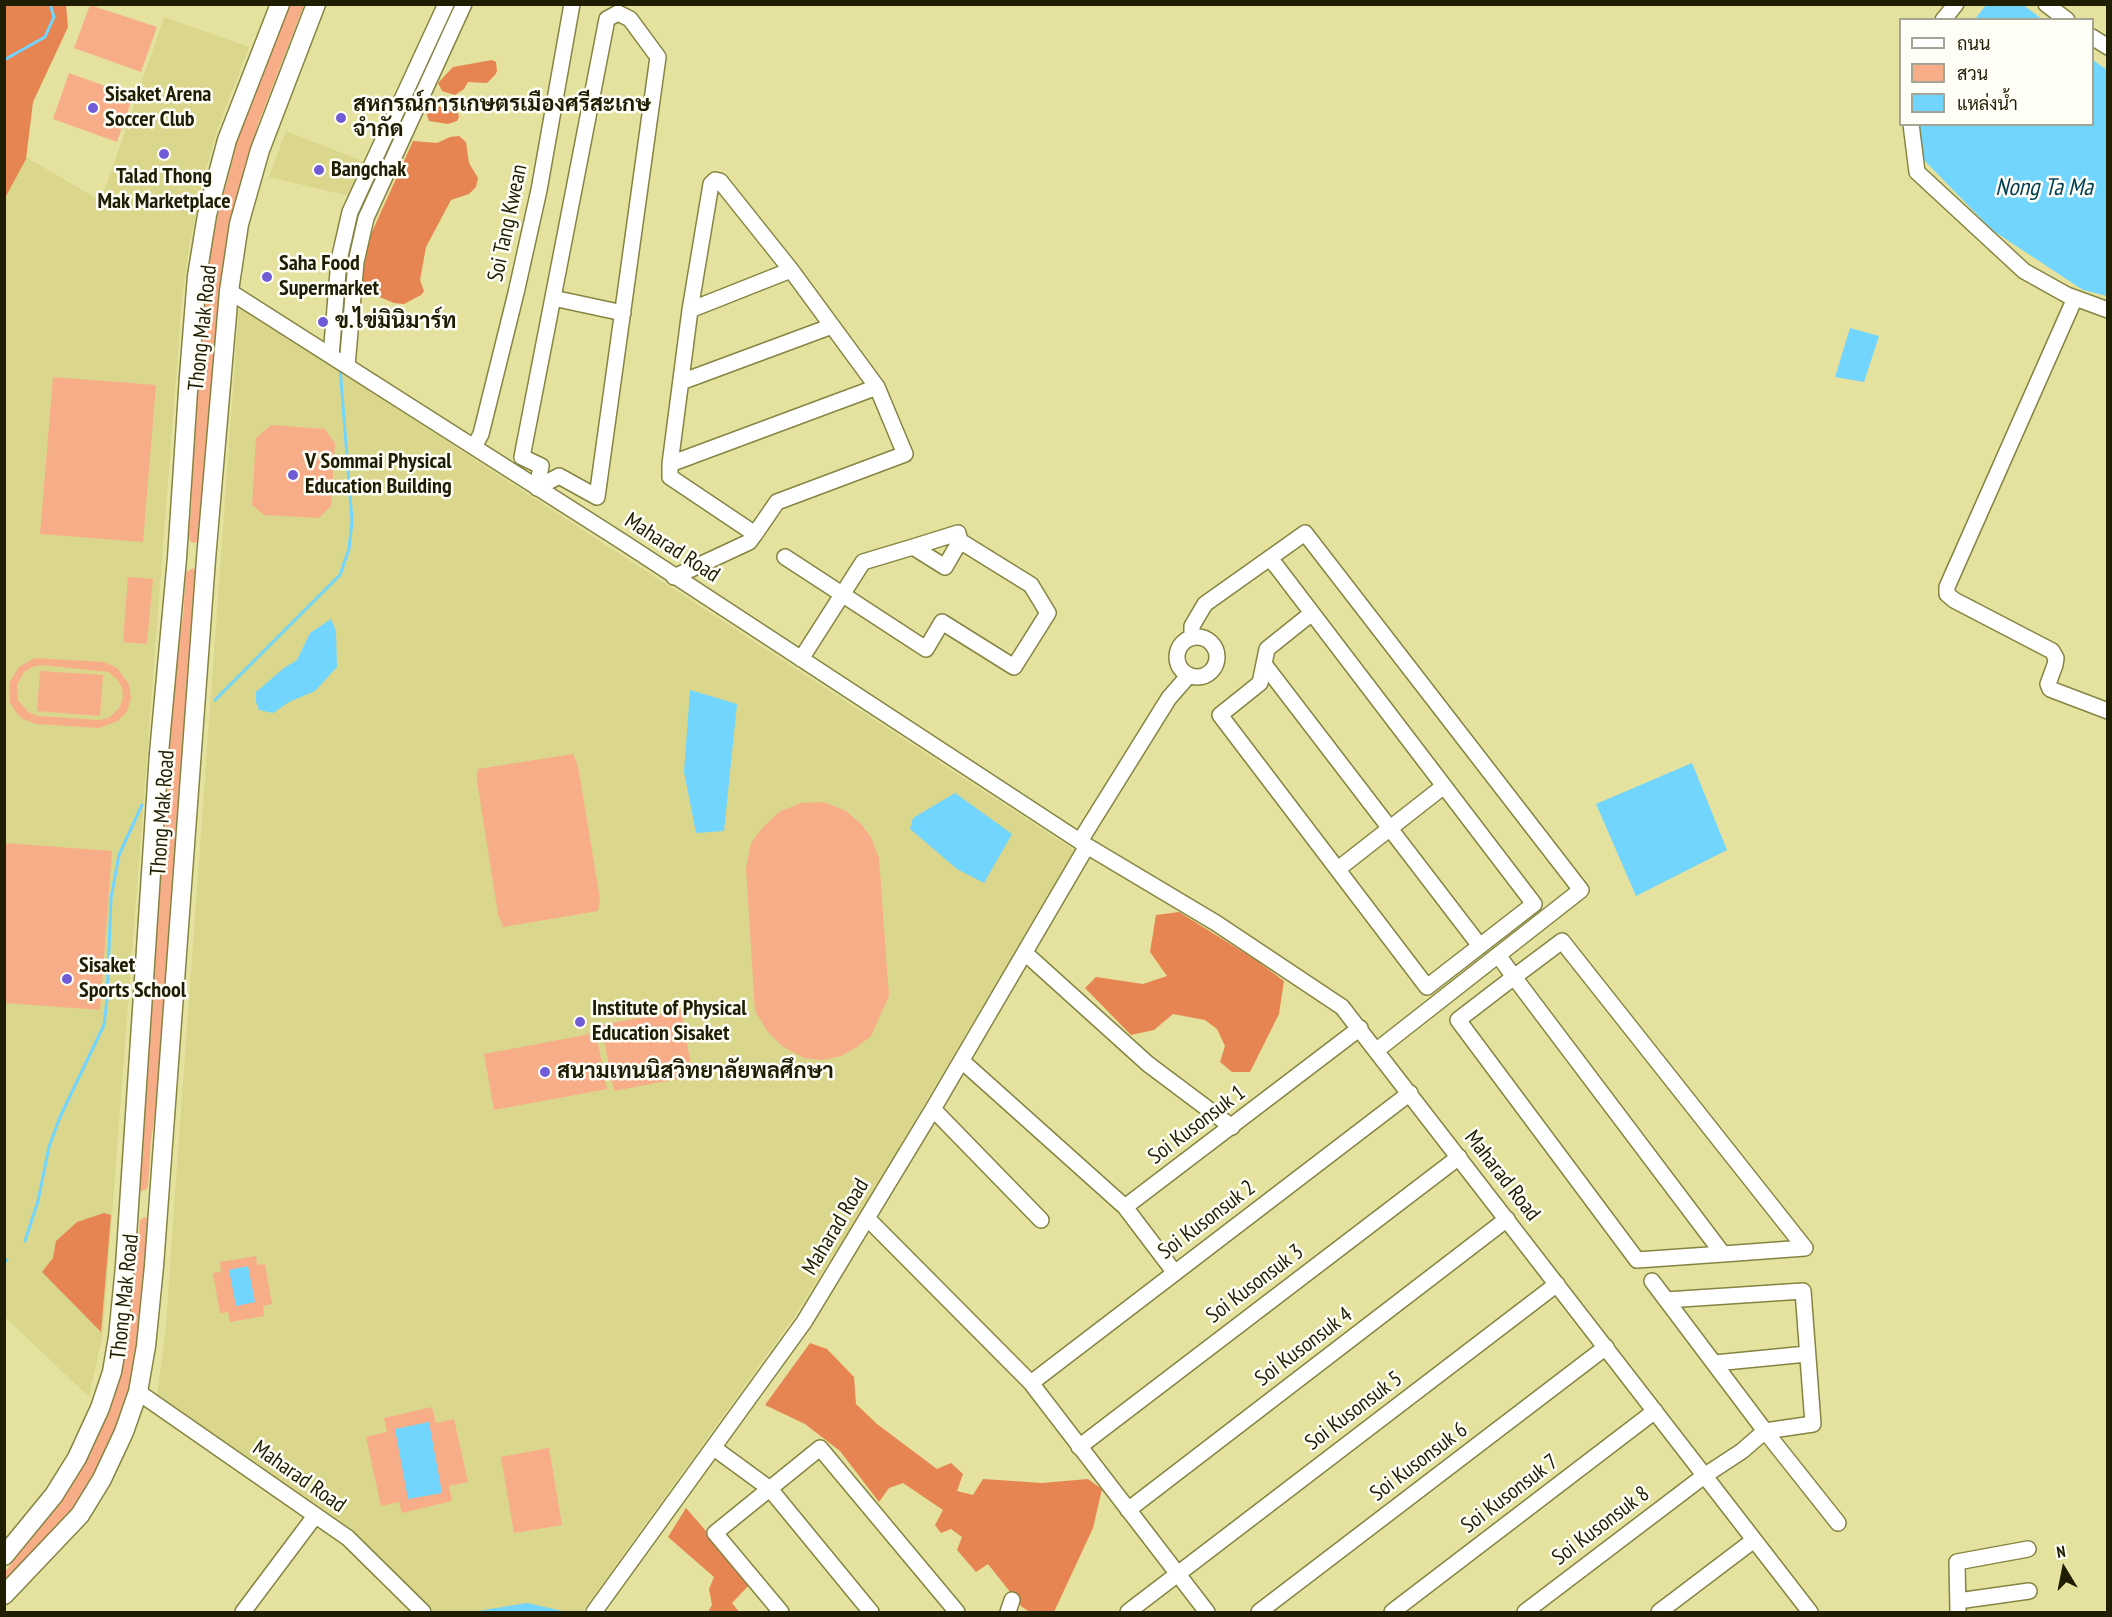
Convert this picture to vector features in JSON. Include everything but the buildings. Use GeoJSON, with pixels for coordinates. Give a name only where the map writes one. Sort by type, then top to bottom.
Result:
{"type":"FeatureCollection","features":[{"type":"Feature","properties":{"kind":"main road","name":"Thong Mak Road"},"geometry":{"type":"LineString","coordinates":[[4,1556],[54,1495],[77,1458],[103,1399],[112,1372],[118,1337],[129,1203],[158,765],[177,558],[197,276],[207,215],[227,140],[280,4]]}},
{"type":"Feature","properties":{"kind":"main road","name":"Thong Mak Road"},"geometry":{"type":"LineString","coordinates":[[4,1595],[80,1515],[102,1479],[124,1432],[138,1392],[146,1346],[158,1205],[206,559],[229,291],[239,224],[260,150],[316,4]]}},
{"type":"Feature","properties":{"kind":"main road"},"geometry":{"type":"LineString","coordinates":[[177,558],[206,559]]}},
{"type":"Feature","properties":{"kind":"main road"},"geometry":{"type":"LineString","coordinates":[[129,1203],[158,1205]]}},
{"type":"Feature","properties":{"kind":"street"},"geometry":{"type":"LineString","coordinates":[[331,356],[339,260],[350,212],[446,4]]}},
{"type":"Feature","properties":{"kind":"street"},"geometry":{"type":"LineString","coordinates":[[347,366],[356,262],[366,218],[464,4]]}},
{"type":"Feature","properties":{"kind":"street","name":"Soi Tang Kwean"},"geometry":{"type":"LineString","coordinates":[[474,447],[481,434],[539,190],[572,4]]}},
{"type":"Feature","properties":{"kind":"street"},"geometry":{"type":"LineString","coordinates":[[1945,18],[1956,4]]}},
{"type":"Feature","properties":{"kind":"street"},"geometry":{"type":"LineString","coordinates":[[2046,4],[2064,18]]}},
{"type":"Feature","properties":{"kind":"street"},"geometry":{"type":"LineString","coordinates":[[618,13],[630,19],[658,57],[597,497],[559,476],[537,488],[541,466],[522,457],[608,19],[618,13]]}},
{"type":"Feature","properties":{"kind":"street"},"geometry":{"type":"LineString","coordinates":[[2094,38],[2108,47]]}},
{"type":"Feature","properties":{"kind":"street"},"geometry":{"type":"LineString","coordinates":[[1911,126],[1917,172],[2024,271],[2075,298],[2108,310]]}},
{"type":"Feature","properties":{"kind":"street"},"geometry":{"type":"LineString","coordinates":[[674,577],[749,542],[755,534],[777,502],[906,454],[877,387],[790,270],[720,181],[715,180],[711,184],[690,310],[670,477],[755,534]]}},
{"type":"Feature","properties":{"kind":"street"},"geometry":{"type":"LineString","coordinates":[[690,310],[790,270]]}},
{"type":"Feature","properties":{"kind":"street","name":"Maharad Road"},"geometry":{"type":"LineString","coordinates":[[229,291],[474,447],[1084,844],[1216,923],[1342,1007],[1754,1540],[1801,1609]]}},
{"type":"Feature","properties":{"kind":"street"},"geometry":{"type":"LineString","coordinates":[[553,298],[623,313]]}},
{"type":"Feature","properties":{"kind":"street"},"geometry":{"type":"LineString","coordinates":[[2075,298],[1947,586],[1947,594],[2052,651],[2056,658],[2048,684],[2050,690],[2108,711]]}},
{"type":"Feature","properties":{"kind":"street"},"geometry":{"type":"LineString","coordinates":[[681,382],[832,326]]}},
{"type":"Feature","properties":{"kind":"street"},"geometry":{"type":"LineString","coordinates":[[670,464],[877,387]]}},
{"type":"Feature","properties":{"kind":"street"},"geometry":{"type":"LineString","coordinates":[[801,659],[863,562],[958,533],[960,541],[945,567],[913,547]]}},
{"type":"Feature","properties":{"kind":"street"},"geometry":{"type":"LineString","coordinates":[[1192,638],[1192,626],[1204,604],[1305,533],[1581,890],[1377,1050]]}},
{"type":"Feature","properties":{"kind":"street"},"geometry":{"type":"LineString","coordinates":[[785,557],[926,649],[942,622],[1014,667],[1048,613],[1031,585],[960,541]]}},
{"type":"Feature","properties":{"kind":"street"},"geometry":{"type":"LineString","coordinates":[[1270,559],[1312,613],[1534,904],[1427,987],[1220,715],[1260,682],[1267,649],[1312,613]]}},
{"type":"Feature","properties":{"kind":"street"},"geometry":{"type":"LineString","coordinates":[[1202,638],[1216,649],[1217,659],[1214,668],[1198,677],[1189,675],[1178,663],[1180,648],[1185,641],[1202,638]]}},
{"type":"Feature","properties":{"kind":"street"},"geometry":{"type":"LineString","coordinates":[[1264,664],[1480,946]]}},
{"type":"Feature","properties":{"kind":"street"},"geometry":{"type":"LineString","coordinates":[[1084,844],[1169,698],[1189,675]]}},
{"type":"Feature","properties":{"kind":"street"},"geometry":{"type":"LineString","coordinates":[[1338,869],[1444,786]]}},
{"type":"Feature","properties":{"kind":"street","name":"Maharad Road"},"geometry":{"type":"LineString","coordinates":[[594,1612],[804,1322],[962,1061],[1025,953],[1084,844]]}},
{"type":"Feature","properties":{"kind":"street"},"geometry":{"type":"LineString","coordinates":[[1562,940],[1804,1248],[1722,1254],[1637,1260],[1458,1020],[1562,940]]}},
{"type":"Feature","properties":{"kind":"street"},"geometry":{"type":"LineString","coordinates":[[1025,953],[1148,1064],[1232,1126]]}},
{"type":"Feature","properties":{"kind":"street"},"geometry":{"type":"LineString","coordinates":[[1498,955],[1722,1254]]}},
{"type":"Feature","properties":{"kind":"street","name":"Soi Kusonsuk 1"},"geometry":{"type":"LineString","coordinates":[[1125,1207],[1360,1028]]}},
{"type":"Feature","properties":{"kind":"street"},"geometry":{"type":"LineString","coordinates":[[962,1061],[1125,1207],[1175,1273]]}},
{"type":"Feature","properties":{"kind":"street","name":"Soi Kusonsuk 2"},"geometry":{"type":"LineString","coordinates":[[1031,1383],[1410,1093]]}},
{"type":"Feature","properties":{"kind":"street"},"geometry":{"type":"LineString","coordinates":[[933,1109],[1041,1220]]}},
{"type":"Feature","properties":{"kind":"street","name":"Soi Kusonsuk 3"},"geometry":{"type":"LineString","coordinates":[[1079,1448],[1459,1157]]}},
{"type":"Feature","properties":{"kind":"street"},"geometry":{"type":"LineString","coordinates":[[868,1219],[1031,1383],[1207,1612]]}},
{"type":"Feature","properties":{"kind":"street","name":"Soi Kusonsuk 4"},"geometry":{"type":"LineString","coordinates":[[1128,1510],[1507,1219]]}},
{"type":"Feature","properties":{"kind":"street"},"geometry":{"type":"LineString","coordinates":[[1652,1281],[1765,1431],[1838,1523]]}},
{"type":"Feature","properties":{"kind":"street","name":"Soi Kusonsuk 5"},"geometry":{"type":"LineString","coordinates":[[1128,1612],[1557,1284]]}},
{"type":"Feature","properties":{"kind":"street"},"geometry":{"type":"LineString","coordinates":[[1666,1300],[1803,1291],[1813,1424],[1765,1431]]}},
{"type":"Feature","properties":{"kind":"street","name":"Soi Kusonsuk 6"},"geometry":{"type":"LineString","coordinates":[[1260,1612],[1606,1347]]}},
{"type":"Feature","properties":{"kind":"street"},"geometry":{"type":"LineString","coordinates":[[1715,1363],[1807,1354]]}},
{"type":"Feature","properties":{"kind":"street","name":"Maharad Road"},"geometry":{"type":"LineString","coordinates":[[138,1392],[348,1538],[423,1612]]}},
{"type":"Feature","properties":{"kind":"street","name":"Soi Kusonsuk 7"},"geometry":{"type":"LineString","coordinates":[[1392,1612],[1655,1411]]}},
{"type":"Feature","properties":{"kind":"street","name":"Soi Kusonsuk 8"},"geometry":{"type":"LineString","coordinates":[[1525,1612],[1704,1476],[1742,1451],[1765,1431]]}},
{"type":"Feature","properties":{"kind":"street"},"geometry":{"type":"LineString","coordinates":[[714,1448],[770,1489],[871,1612]]}},
{"type":"Feature","properties":{"kind":"street"},"geometry":{"type":"LineString","coordinates":[[781,1612],[715,1533],[820,1448],[957,1612]]}},
{"type":"Feature","properties":{"kind":"street"},"geometry":{"type":"LineString","coordinates":[[243,1612],[315,1516]]}},
{"type":"Feature","properties":{"kind":"street"},"geometry":{"type":"LineString","coordinates":[[1659,1612],[1754,1540]]}},
{"type":"Feature","properties":{"kind":"street"},"geometry":{"type":"LineString","coordinates":[[2028,1549],[1957,1562],[1958,1606],[2029,1591]]}},
{"type":"Feature","properties":{"kind":"shaded area"},"geometry":{"type":"Polygon","coordinates":[[[5,4],[66,5],[68,27],[33,102],[26,159],[5,198],[5,4]]]}},
{"type":"Feature","properties":{"kind":"shaded area","name":"Sisaket Sports School"},"geometry":{"type":"Polygon","coordinates":[[[164,17],[249,47],[218,128],[203,180],[188,253],[182,299],[103,1333],[89,1397],[5,1317],[4,144],[101,201],[164,17]]]}},
{"type":"Feature","properties":{"kind":"shaded area"},"geometry":{"type":"Polygon","coordinates":[[[492,60],[496,62],[497,71],[487,83],[468,82],[464,89],[455,95],[442,91],[438,83],[453,67],[492,60]]]}},
{"type":"Feature","properties":{"kind":"shaded area"},"geometry":{"type":"Polygon","coordinates":[[[431,105],[458,113],[457,121],[448,124],[429,121],[426,112],[431,105]]]}},
{"type":"Feature","properties":{"kind":"shaded area","name":"Bangchak"},"geometry":{"type":"Polygon","coordinates":[[[286,131],[370,164],[354,197],[269,177],[286,131]]]}},
{"type":"Feature","properties":{"kind":"shaded area"},"geometry":{"type":"Polygon","coordinates":[[[459,136],[466,142],[469,163],[478,178],[476,187],[469,194],[451,200],[426,247],[420,280],[424,291],[404,304],[394,303],[363,290],[362,271],[367,243],[413,141],[437,143],[459,136]]]}},
{"type":"Feature","properties":{"kind":"shaded area","name":"Institute of Physical Education Sisaket"},"geometry":{"type":"Polygon","coordinates":[[[239,306],[1074,850],[868,1200],[792,1320],[582,1612],[435,1612],[339,1520],[157,1395],[166,1326],[239,306]]]}},
{"type":"Feature","properties":{"kind":"shaded area"},"geometry":{"type":"Polygon","coordinates":[[[1179,912],[1256,960],[1284,981],[1279,1014],[1250,1072],[1232,1072],[1220,1062],[1225,1046],[1217,1029],[1205,1020],[1173,1014],[1154,1030],[1131,1035],[1085,988],[1096,977],[1143,984],[1167,976],[1150,952],[1156,915],[1179,912]]]}},
{"type":"Feature","properties":{"kind":"shaded area"},"geometry":{"type":"Polygon","coordinates":[[[104,1213],[111,1215],[101,1332],[42,1272],[53,1258],[56,1241],[77,1222],[104,1213]]]}},
{"type":"Feature","properties":{"kind":"shaded area"},"geometry":{"type":"Polygon","coordinates":[[[810,1343],[827,1349],[854,1377],[856,1404],[877,1424],[937,1469],[951,1463],[963,1474],[957,1491],[973,1495],[983,1479],[1042,1483],[1088,1479],[1102,1489],[1093,1528],[1054,1612],[1030,1612],[1022,1607],[988,1564],[976,1572],[957,1550],[962,1537],[951,1529],[941,1533],[935,1525],[943,1510],[903,1483],[889,1488],[879,1502],[840,1451],[805,1424],[765,1405],[810,1343]]]}},
{"type":"Feature","properties":{"kind":"shaded area"},"geometry":{"type":"Polygon","coordinates":[[[686,1508],[751,1583],[732,1603],[739,1612],[708,1612],[712,1605],[709,1589],[714,1577],[668,1537],[686,1508]]]}},
{"type":"Feature","properties":{"kind":"green space"},"geometry":{"type":"Polygon","coordinates":[[[90,5],[157,27],[141,72],[74,48],[90,5]]]}},
{"type":"Feature","properties":{"kind":"green space"},"geometry":{"type":"Polygon","coordinates":[[[289,5],[304,5],[258,124],[234,210],[220,282],[200,537],[198,542],[193,543],[189,536],[192,495],[192,419],[204,285],[214,231],[239,135],[289,5]]]}},
{"type":"Feature","properties":{"kind":"green space","name":"Sisaket Arena Soccer Club"},"geometry":{"type":"Polygon","coordinates":[[[69,73],[133,96],[117,142],[53,119],[69,73]]]}},
{"type":"Feature","properties":{"kind":"green space"},"geometry":{"type":"Polygon","coordinates":[[[53,377],[156,385],[143,542],[40,534],[53,377]]]}},
{"type":"Feature","properties":{"kind":"green space","name":"V Sommai Physical Education Building"},"geometry":{"type":"Polygon","coordinates":[[[271,425],[325,429],[335,444],[331,506],[319,518],[264,515],[252,505],[256,438],[271,425]]]}},
{"type":"Feature","properties":{"kind":"green space"},"geometry":{"type":"Polygon","coordinates":[[[193,568],[197,572],[161,1074],[151,1140],[148,1186],[146,1190],[141,1191],[137,1189],[172,685],[183,616],[186,572],[193,568]]]}},
{"type":"Feature","properties":{"kind":"green space"},"geometry":{"type":"Polygon","coordinates":[[[128,577],[153,579],[147,644],[123,642],[128,577]]]}},
{"type":"Feature","properties":{"kind":"green space"},"geometry":{"type":"Polygon","coordinates":[[[35,658],[104,662],[117,668],[129,684],[131,698],[127,711],[118,721],[99,728],[36,724],[23,719],[10,703],[9,683],[19,667],[35,658]],[[42,665],[32,667],[24,672],[17,685],[18,700],[28,712],[38,716],[99,720],[109,718],[120,707],[123,697],[122,687],[108,672],[42,665]]]}},
{"type":"Feature","properties":{"kind":"green space"},"geometry":{"type":"Polygon","coordinates":[[[40,671],[103,675],[100,716],[37,711],[40,671]]]}},
{"type":"Feature","properties":{"kind":"green space"},"geometry":{"type":"Polygon","coordinates":[[[573,754],[578,766],[600,899],[598,911],[503,927],[498,914],[477,781],[478,769],[573,754]]]}},
{"type":"Feature","properties":{"kind":"green space"},"geometry":{"type":"Polygon","coordinates":[[[824,802],[846,811],[861,824],[871,837],[879,858],[889,996],[871,1036],[841,1056],[822,1060],[804,1058],[782,1046],[768,1032],[755,1011],[746,868],[751,843],[763,827],[779,812],[801,803],[824,802]]]}},
{"type":"Feature","properties":{"kind":"green space"},"geometry":{"type":"Polygon","coordinates":[[[4,843],[112,851],[100,1010],[5,1003],[4,843]]]}},
{"type":"Feature","properties":{"kind":"green space"},"geometry":{"type":"Polygon","coordinates":[[[681,1010],[693,1076],[614,1091],[601,1025],[681,1010]]]}},
{"type":"Feature","properties":{"kind":"green space","name":"สนามเทนนิสวิทยาลัยพลศึกษา"},"geometry":{"type":"Polygon","coordinates":[[[596,1033],[607,1089],[494,1110],[484,1054],[596,1033]]]}},
{"type":"Feature","properties":{"kind":"green space"},"geometry":{"type":"Polygon","coordinates":[[[145,1217],[149,1220],[142,1331],[131,1387],[115,1433],[96,1473],[71,1512],[5,1585],[5,1572],[63,1499],[90,1455],[112,1401],[121,1361],[136,1264],[140,1220],[145,1217]]]}},
{"type":"Feature","properties":{"kind":"green space"},"geometry":{"type":"Polygon","coordinates":[[[256,1256],[257,1265],[265,1264],[272,1304],[263,1306],[264,1316],[230,1322],[228,1312],[220,1313],[213,1273],[221,1272],[220,1262],[256,1256]]]}},
{"type":"Feature","properties":{"kind":"green space"},"geometry":{"type":"Polygon","coordinates":[[[432,1407],[436,1423],[454,1419],[468,1482],[449,1486],[452,1501],[402,1513],[399,1502],[381,1506],[366,1437],[387,1432],[384,1418],[432,1407]]]}},
{"type":"Feature","properties":{"kind":"green space"},"geometry":{"type":"Polygon","coordinates":[[[549,1448],[562,1525],[514,1533],[501,1457],[549,1448]]]}},
{"type":"Feature","properties":{"kind":"water"},"geometry":{"type":"Polygon","coordinates":[[[1986,5],[2023,5],[2041,18],[1976,18],[1986,5]]]}},
{"type":"Feature","properties":{"kind":"water","name":"Nong Ta Ma"},"geometry":{"type":"Polygon","coordinates":[[[2094,61],[2107,70],[2107,296],[2083,290],[1992,230],[1921,157],[1917,126],[2094,126],[2094,61]]]}},
{"type":"Feature","properties":{"kind":"water"},"geometry":{"type":"Polygon","coordinates":[[[1850,328],[1879,336],[1864,382],[1835,377],[1850,328]]]}},
{"type":"Feature","properties":{"kind":"water"},"geometry":{"type":"Polygon","coordinates":[[[331,619],[336,631],[337,667],[315,691],[289,702],[273,713],[259,710],[256,692],[297,660],[310,633],[331,619]]]}},
{"type":"Feature","properties":{"kind":"water"},"geometry":{"type":"Polygon","coordinates":[[[690,690],[737,704],[724,831],[696,833],[684,772],[690,690]]]}},
{"type":"Feature","properties":{"kind":"water"},"geometry":{"type":"Polygon","coordinates":[[[1692,763],[1727,850],[1636,896],[1596,804],[1692,763]]]}},
{"type":"Feature","properties":{"kind":"water"},"geometry":{"type":"Polygon","coordinates":[[[955,793],[1012,834],[984,883],[957,869],[910,829],[913,818],[955,793]]]}},
{"type":"Feature","properties":{"kind":"water"},"geometry":{"type":"Polygon","coordinates":[[[248,1266],[255,1302],[236,1306],[229,1270],[248,1266]]]}},
{"type":"Feature","properties":{"kind":"water"},"geometry":{"type":"Polygon","coordinates":[[[429,1422],[442,1493],[408,1499],[395,1429],[429,1422]]]}},
{"type":"Feature","properties":{"kind":"water"},"geometry":{"type":"Polygon","coordinates":[[[527,1603],[567,1612],[472,1612],[527,1603]]]}},
{"type":"Feature","properties":{"kind":"waterway"},"geometry":{"type":"LineString","coordinates":[[4,60],[45,37],[54,17],[50,4]]}},
{"type":"Feature","properties":{"kind":"waterway"},"geometry":{"type":"LineString","coordinates":[[439,42],[455,4]]}},
{"type":"Feature","properties":{"kind":"waterway"},"geometry":{"type":"LineString","coordinates":[[341,345],[344,293],[352,238],[358,215],[368,195]]}},
{"type":"Feature","properties":{"kind":"waterway"},"geometry":{"type":"LineString","coordinates":[[215,700],[340,575],[349,549],[352,521],[340,367]]}},
{"type":"Feature","properties":{"kind":"waterway"},"geometry":{"type":"LineString","coordinates":[[25,1241],[38,1201],[49,1147],[60,1117],[104,1025],[111,898],[119,855],[142,805]]}},
{"type":"Feature","properties":{"kind":"place","name":"Sisaket Arena Soccer Club"},"geometry":{"type":"Point","coordinates":[93,108]}},
{"type":"Feature","properties":{"kind":"place","name":"สหกรณ์การเกษตรเมืองศรีสะเกษ จำกัด"},"geometry":{"type":"Point","coordinates":[341,118]}},
{"type":"Feature","properties":{"kind":"place","name":"Talad Thong Mak Marketplace"},"geometry":{"type":"Point","coordinates":[164,154]}},
{"type":"Feature","properties":{"kind":"place","name":"Bangchak"},"geometry":{"type":"Point","coordinates":[319,170]}},
{"type":"Feature","properties":{"kind":"place","name":"Saha Food Supermarket"},"geometry":{"type":"Point","coordinates":[267,277]}},
{"type":"Feature","properties":{"kind":"place","name":"ข.ไข่มินิมาร์ท"},"geometry":{"type":"Point","coordinates":[323,322]}},
{"type":"Feature","properties":{"kind":"place","name":"V Sommai Physical Education Building"},"geometry":{"type":"Point","coordinates":[293,475]}},
{"type":"Feature","properties":{"kind":"place","name":"Sisaket Sports School"},"geometry":{"type":"Point","coordinates":[67,979]}},
{"type":"Feature","properties":{"kind":"place","name":"Institute of Physical Education Sisaket"},"geometry":{"type":"Point","coordinates":[580,1022]}},
{"type":"Feature","properties":{"kind":"place","name":"สนามเทนนิสวิทยาลัยพลศึกษา"},"geometry":{"type":"Point","coordinates":[545,1072]}}]}
